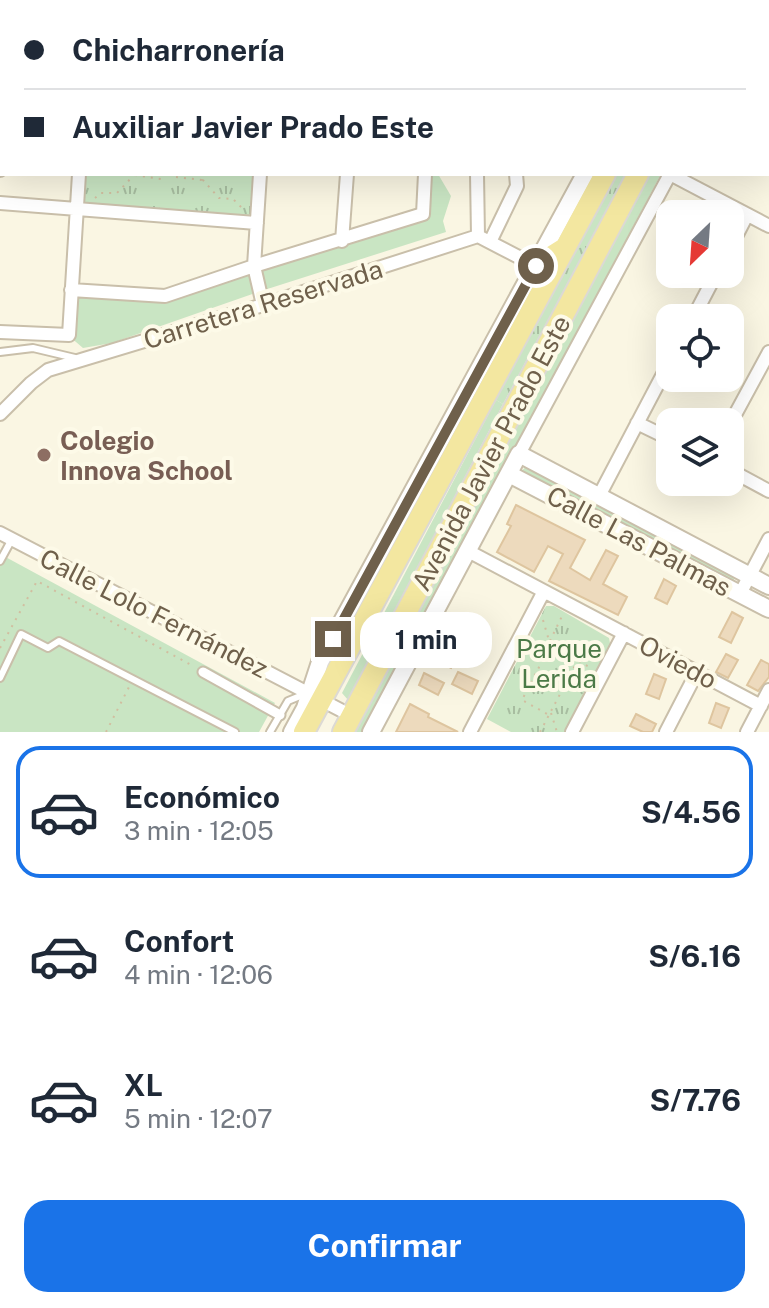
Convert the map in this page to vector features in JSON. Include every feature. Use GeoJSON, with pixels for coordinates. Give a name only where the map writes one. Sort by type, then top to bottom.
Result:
{"type":"FeatureCollection","features":[{"type":"Feature","properties":{"kind":"main road","name":"Avenida Javier Prado Este"},"geometry":{"type":"LineString","coordinates":[[304,732],[315,696],[391,551],[471,422],[604,176]]}},
{"type":"Feature","properties":{"kind":"main road","name":"Avenida Javier Prado Este"},"geometry":{"type":"LineString","coordinates":[[348,724],[637,176]]}},
{"type":"Feature","properties":{"kind":"main road"},"geometry":{"type":"LineString","coordinates":[[536,266],[566,247]]}},
{"type":"Feature","properties":{"kind":"main road"},"geometry":{"type":"LineString","coordinates":[[520,331],[522,293]]}},
{"type":"Feature","properties":{"kind":"main road"},"geometry":{"type":"LineString","coordinates":[[449,425],[471,422]]}},
{"type":"Feature","properties":{"kind":"street"},"geometry":{"type":"LineString","coordinates":[[0,332],[69,335],[79,176]]}},
{"type":"Feature","properties":{"kind":"street"},"geometry":{"type":"LineString","coordinates":[[260,176],[254,266],[263,305]]}},
{"type":"Feature","properties":{"kind":"street"},"geometry":{"type":"LineString","coordinates":[[342,241],[347,176]]}},
{"type":"Feature","properties":{"kind":"street"},"geometry":{"type":"LineString","coordinates":[[71,290],[165,296],[342,241],[423,214],[425,176]]}},
{"type":"Feature","properties":{"kind":"street"},"geometry":{"type":"LineString","coordinates":[[477,176],[484,239]]}},
{"type":"Feature","properties":{"kind":"street"},"geometry":{"type":"LineString","coordinates":[[484,239],[517,186],[516,176]]}},
{"type":"Feature","properties":{"kind":"street"},"geometry":{"type":"LineString","coordinates":[[391,551],[449,425],[584,176]]}},
{"type":"Feature","properties":{"kind":"street"},"geometry":{"type":"LineString","coordinates":[[371,732],[669,176]]}},
{"type":"Feature","properties":{"kind":"street"},"geometry":{"type":"LineString","coordinates":[[674,176],[769,226]]}},
{"type":"Feature","properties":{"kind":"street"},"geometry":{"type":"LineString","coordinates":[[0,203],[257,223]]}},
{"type":"Feature","properties":{"kind":"street"},"geometry":{"type":"LineString","coordinates":[[744,221],[747,215]]}},
{"type":"Feature","properties":{"kind":"street"},"geometry":{"type":"LineString","coordinates":[[484,239],[536,266]]}},
{"type":"Feature","properties":{"kind":"street","name":"Carretera Reservada"},"geometry":{"type":"LineString","coordinates":[[0,414],[48,370],[484,239]]}},
{"type":"Feature","properties":{"kind":"street"},"geometry":{"type":"LineString","coordinates":[[739,408],[769,352]]}},
{"type":"Feature","properties":{"kind":"street"},"geometry":{"type":"LineString","coordinates":[[599,496],[656,387]]}},
{"type":"Feature","properties":{"kind":"street"},"geometry":{"type":"LineString","coordinates":[[637,423],[656,432]]}},
{"type":"Feature","properties":{"kind":"street","name":"Calle Las Palmas"},"geometry":{"type":"LineString","coordinates":[[519,454],[769,586]]}},
{"type":"Feature","properties":{"kind":"street","name":"Calle Las Palmas"},"geometry":{"type":"LineString","coordinates":[[509,474],[769,609]]}},
{"type":"Feature","properties":{"kind":"street"},"geometry":{"type":"LineString","coordinates":[[744,478],[769,491]]}},
{"type":"Feature","properties":{"kind":"street","name":"Calle Lolo Fernández"},"geometry":{"type":"LineString","coordinates":[[6,536],[315,696]]}},
{"type":"Feature","properties":{"kind":"street"},"geometry":{"type":"LineString","coordinates":[[740,594],[769,539]]}},
{"type":"Feature","properties":{"kind":"street","name":"Oviedo"},"geometry":{"type":"LineString","coordinates":[[468,551],[541,597],[568,604],[697,672],[766,700]]}},
{"type":"Feature","properties":{"kind":"street"},"geometry":{"type":"LineString","coordinates":[[470,732],[541,597]]}},
{"type":"Feature","properties":{"kind":"street"},"geometry":{"type":"LineString","coordinates":[[572,732],[624,633]]}},
{"type":"Feature","properties":{"kind":"street"},"geometry":{"type":"LineString","coordinates":[[203,672],[280,715]]}},
{"type":"Feature","properties":{"kind":"street"},"geometry":{"type":"LineString","coordinates":[[666,732],[697,672]]}},
{"type":"Feature","properties":{"kind":"street"},"geometry":{"type":"LineString","coordinates":[[292,732],[315,696],[348,724]]}},
{"type":"Feature","properties":{"kind":"street"},"geometry":{"type":"LineString","coordinates":[[747,732],[766,700]]}},
{"type":"Feature","properties":{"kind":"lane"},"geometry":{"type":"LineString","coordinates":[[0,352],[33,348],[84,359]]}},
{"type":"Feature","properties":{"kind":"lane"},"geometry":{"type":"LineString","coordinates":[[0,561],[6,536]]}},
{"type":"Feature","properties":{"kind":"lane"},"geometry":{"type":"LineString","coordinates":[[0,678],[21,634],[48,648],[59,641],[235,732]]}},
{"type":"Feature","properties":{"kind":"lane"},"geometry":{"type":"LineString","coordinates":[[270,732],[291,698],[315,696]]}},
{"type":"Feature","properties":{"kind":"path"},"geometry":{"type":"LineString","coordinates":[[90,202],[101,193],[117,193],[133,176]]}},
{"type":"Feature","properties":{"kind":"path"},"geometry":{"type":"LineString","coordinates":[[145,176],[161,179]]}},
{"type":"Feature","properties":{"kind":"path"},"geometry":{"type":"LineString","coordinates":[[203,180],[207,176]]}},
{"type":"Feature","properties":{"kind":"path"},"geometry":{"type":"LineString","coordinates":[[176,177],[203,180],[219,198],[233,199],[245,212]]}},
{"type":"Feature","properties":{"kind":"path"},"geometry":{"type":"LineString","coordinates":[[0,648],[37,581],[203,672]]}},
{"type":"Feature","properties":{"kind":"path"},"geometry":{"type":"LineString","coordinates":[[541,597],[550,644],[602,675]]}},
{"type":"Feature","properties":{"kind":"path"},"geometry":{"type":"LineString","coordinates":[[557,732],[550,713],[522,700],[568,604]]}},
{"type":"Feature","properties":{"kind":"path"},"geometry":{"type":"LineString","coordinates":[[540,732],[578,660]]}},
{"type":"Feature","properties":{"kind":"path"},"geometry":{"type":"LineString","coordinates":[[106,732],[133,680]]}},
{"type":"Feature","properties":{"kind":"green space"},"geometry":{"type":"Polygon","coordinates":[[[79,176],[260,176],[257,223],[77,209],[79,176]]]}},
{"type":"Feature","properties":{"kind":"green space"},"geometry":{"type":"Polygon","coordinates":[[[425,176],[439,176],[451,196],[443,221],[446,232],[112,343],[83,348],[69,336],[71,290],[166,296],[422,214],[425,176]]]}},
{"type":"Feature","properties":{"kind":"green space"},"geometry":{"type":"Polygon","coordinates":[[[613,176],[625,176],[503,404],[496,400],[613,176]]]}},
{"type":"Feature","properties":{"kind":"green space"},"geometry":{"type":"Polygon","coordinates":[[[648,176],[660,176],[365,732],[354,732],[648,176]]]}},
{"type":"Feature","properties":{"kind":"green space"},"geometry":{"type":"Polygon","coordinates":[[[496,400],[503,404],[348,700],[342,693],[496,400]]]}},
{"type":"Feature","properties":{"kind":"green space"},"geometry":{"type":"Polygon","coordinates":[[[527,466],[733,576],[735,583],[519,473],[527,466]]]}},
{"type":"Feature","properties":{"kind":"green space"},"geometry":{"type":"Polygon","coordinates":[[[0,554],[275,703],[259,732],[0,732],[0,554]]]}},
{"type":"Feature","properties":{"kind":"green space","name":"Parque Lerida"},"geometry":{"type":"Polygon","coordinates":[[[546,606],[554,606],[609,638],[611,648],[565,732],[511,732],[487,719],[546,606]]]}},
{"type":"Feature","properties":{"kind":"building"},"geometry":{"type":"Polygon","coordinates":[[[516,505],[585,540],[570,568],[590,580],[606,550],[618,556],[603,584],[627,597],[618,615],[549,581],[563,554],[548,546],[534,572],[497,552],[511,526],[507,524],[516,505]]]}},
{"type":"Feature","properties":{"kind":"building"},"geometry":{"type":"Polygon","coordinates":[[[664,579],[676,586],[667,604],[655,598],[664,579]]]}},
{"type":"Feature","properties":{"kind":"building"},"geometry":{"type":"Polygon","coordinates":[[[732,612],[743,618],[731,643],[719,637],[732,612]]]}},
{"type":"Feature","properties":{"kind":"building"},"geometry":{"type":"Polygon","coordinates":[[[437,647],[457,656],[451,668],[432,659],[437,647]]]}},
{"type":"Feature","properties":{"kind":"building"},"geometry":{"type":"Polygon","coordinates":[[[726,654],[738,660],[728,678],[716,672],[726,654]]]}},
{"type":"Feature","properties":{"kind":"building"},"geometry":{"type":"Polygon","coordinates":[[[761,660],[769,664],[769,677],[758,691],[747,685],[761,660]]]}},
{"type":"Feature","properties":{"kind":"building"},"geometry":{"type":"Polygon","coordinates":[[[458,672],[478,681],[472,694],[452,684],[458,672]]]}},
{"type":"Feature","properties":{"kind":"building"},"geometry":{"type":"Polygon","coordinates":[[[424,673],[444,683],[438,695],[419,685],[424,673]]]}},
{"type":"Feature","properties":{"kind":"building"},"geometry":{"type":"Polygon","coordinates":[[[654,674],[666,679],[659,699],[646,694],[654,674]]]}},
{"type":"Feature","properties":{"kind":"building"},"geometry":{"type":"Polygon","coordinates":[[[716,703],[729,708],[721,728],[709,723],[716,703]]]}},
{"type":"Feature","properties":{"kind":"building"},"geometry":{"type":"Polygon","coordinates":[[[410,704],[429,714],[428,717],[458,732],[396,732],[410,704]]]}},
{"type":"Feature","properties":{"kind":"building"},"geometry":{"type":"Polygon","coordinates":[[[636,714],[656,724],[652,732],[630,726],[636,714]]]}},
{"type":"Feature","properties":{"kind":"place","name":"Colegio Innova School"},"geometry":{"type":"Point","coordinates":[44,455]}},
{"type":"Feature","properties":{"kind":"route"},"geometry":{"type":"LineString","coordinates":[[333,639],[536,266]]}}]}
